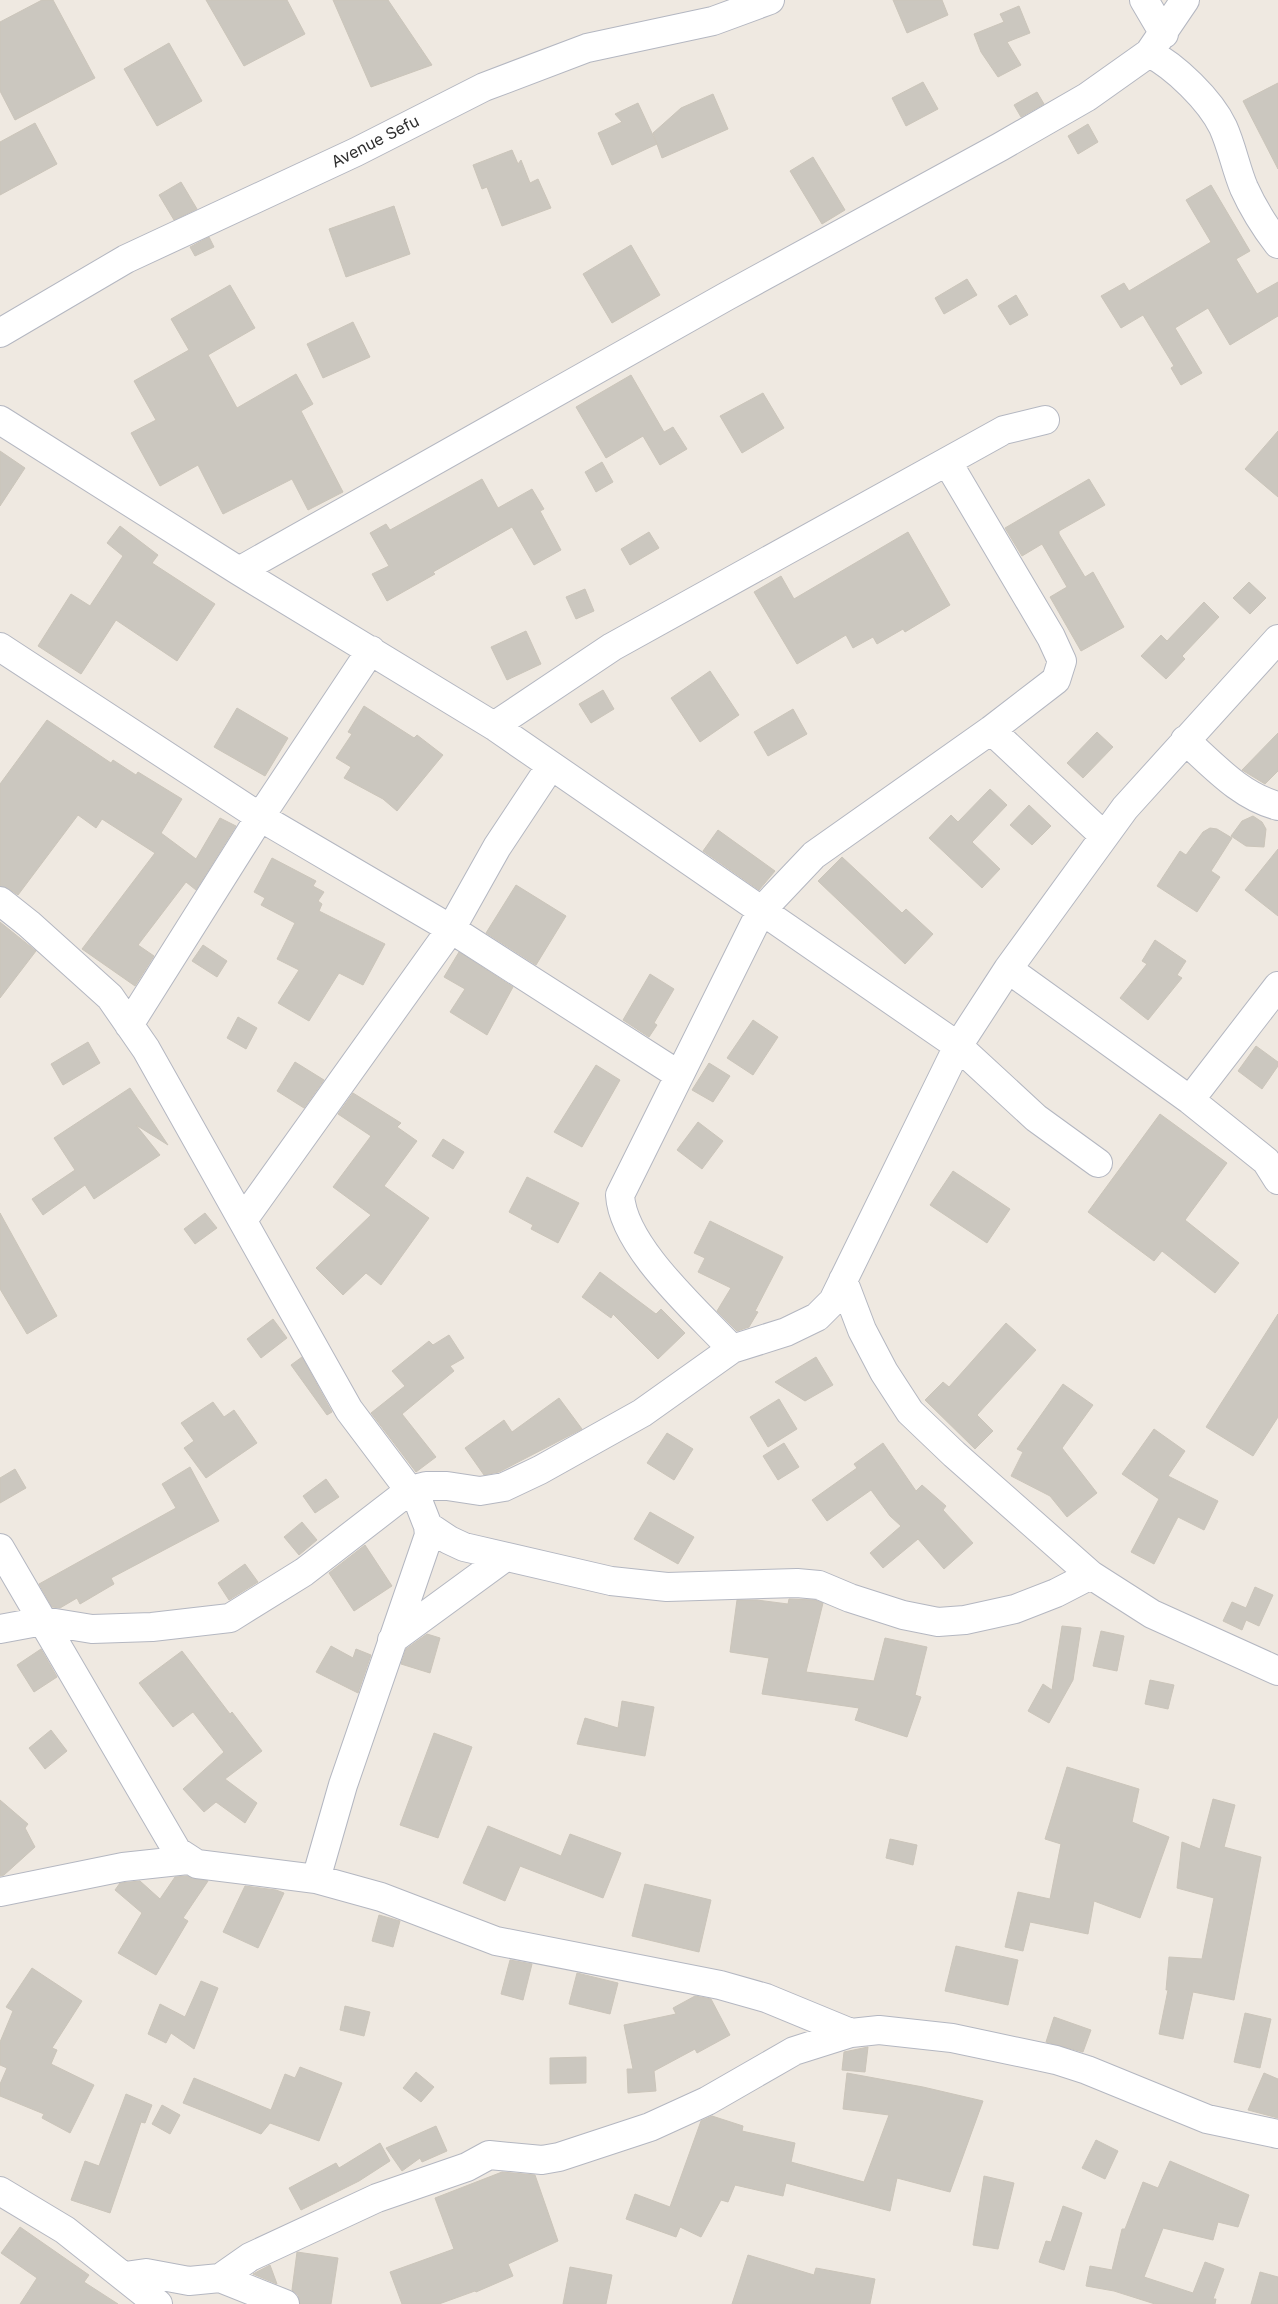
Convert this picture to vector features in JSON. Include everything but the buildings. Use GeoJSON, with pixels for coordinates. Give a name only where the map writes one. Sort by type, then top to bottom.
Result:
{"type":"FeatureCollection","features":[{"type":"Feature","properties":{"kind":"street","name":"Avenue Sefu"},"geometry":{"type":"LineString","coordinates":[[0,334],[126,259],[356,152],[484,87],[587,48],[708,10],[770,0]]}},
{"type":"Feature","properties":{"kind":"street"},"geometry":{"type":"LineString","coordinates":[[1144,0],[1156,43],[1172,67],[1199,94],[1222,126],[1244,188],[1256,211],[1278,244]]}},
{"type":"Feature","properties":{"kind":"street"},"geometry":{"type":"LineString","coordinates":[[239,571],[719,300],[1000,147],[1087,97],[1156,43],[1185,0]]}},
{"type":"Feature","properties":{"kind":"street"},"geometry":{"type":"LineString","coordinates":[[0,420],[239,571],[494,726],[550,767],[958,1046],[1036,1118],[1098,1164]]}},
{"type":"Feature","properties":{"kind":"street"},"geometry":{"type":"LineString","coordinates":[[494,726],[612,647],[1004,430],[1045,420]]}},
{"type":"Feature","properties":{"kind":"street"},"geometry":{"type":"LineString","coordinates":[[732,1349],[652,1263],[626,1223],[621,1208],[620,1195],[761,912],[814,854],[991,730],[1056,680],[1062,661],[1051,637],[948,462]]}},
{"type":"Feature","properties":{"kind":"street"},"geometry":{"type":"LineString","coordinates":[[0,1629],[43,1621],[92,1629],[152,1627],[230,1618],[304,1572],[410,1490],[426,1486],[447,1486],[480,1491],[504,1487],[540,1470],[642,1413],[732,1349],[786,1332],[817,1317],[832,1301],[843,1280],[958,1046],[1008,968],[1125,808],[1278,639]]}},
{"type":"Feature","properties":{"kind":"street"},"geometry":{"type":"LineString","coordinates":[[0,647],[260,817],[450,929],[679,1075]]}},
{"type":"Feature","properties":{"kind":"street"},"geometry":{"type":"LineString","coordinates":[[129,1024],[260,817],[371,650]]}},
{"type":"Feature","properties":{"kind":"street"},"geometry":{"type":"LineString","coordinates":[[991,730],[1104,836]]}},
{"type":"Feature","properties":{"kind":"street"},"geometry":{"type":"LineString","coordinates":[[1185,740],[1241,788],[1278,806]]}},
{"type":"Feature","properties":{"kind":"street"},"geometry":{"type":"LineString","coordinates":[[243,1220],[450,929],[497,847],[550,767]]}},
{"type":"Feature","properties":{"kind":"street"},"geometry":{"type":"LineString","coordinates":[[0,901],[29,924],[110,997],[129,1024],[146,1050],[243,1220],[349,1410],[420,1503],[428,1526],[429,1535],[343,1785],[316,1879]]}},
{"type":"Feature","properties":{"kind":"street"},"geometry":{"type":"LineString","coordinates":[[1008,968],[1190,1100],[1274,1165]]}},
{"type":"Feature","properties":{"kind":"street"},"geometry":{"type":"LineString","coordinates":[[1190,1100],[1278,986]]}},
{"type":"Feature","properties":{"kind":"street"},"geometry":{"type":"LineString","coordinates":[[843,1280],[862,1330],[884,1372],[910,1412],[1091,1575],[1152,1614],[1278,1671]]}},
{"type":"Feature","properties":{"kind":"street"},"geometry":{"type":"LineString","coordinates":[[428,1526],[448,1540],[464,1547],[504,1558],[611,1581],[667,1587],[797,1583],[819,1585],[850,1598],[903,1615],[938,1622],[965,1620],[1015,1609],[1091,1575]]}},
{"type":"Feature","properties":{"kind":"street"},"geometry":{"type":"LineString","coordinates":[[0,1548],[177,1851],[188,1860],[197,1864],[316,1879],[381,1897],[496,1941],[720,1985],[766,1998],[852,2033]]}},
{"type":"Feature","properties":{"kind":"street"},"geometry":{"type":"LineString","coordinates":[[392,1640],[504,1558]]}},
{"type":"Feature","properties":{"kind":"street"},"geometry":{"type":"LineString","coordinates":[[0,1892],[123,1867],[188,1860]]}},
{"type":"Feature","properties":{"kind":"street"},"geometry":{"type":"LineString","coordinates":[[220,2278],[250,2257],[376,2198],[445,2175],[489,2156],[542,2160],[559,2157],[650,2127],[707,2101],[794,2051],[852,2033],[878,2030],[952,2038],[1056,2060],[1087,2070],[1207,2119],[1278,2134]]}},
{"type":"Feature","properties":{"kind":"street"},"geometry":{"type":"LineString","coordinates":[[0,2191],[65,2230],[158,2304]]}},
{"type":"Feature","properties":{"kind":"street"},"geometry":{"type":"LineString","coordinates":[[125,2276],[146,2273],[190,2281],[220,2278],[285,2304]]}}]}
